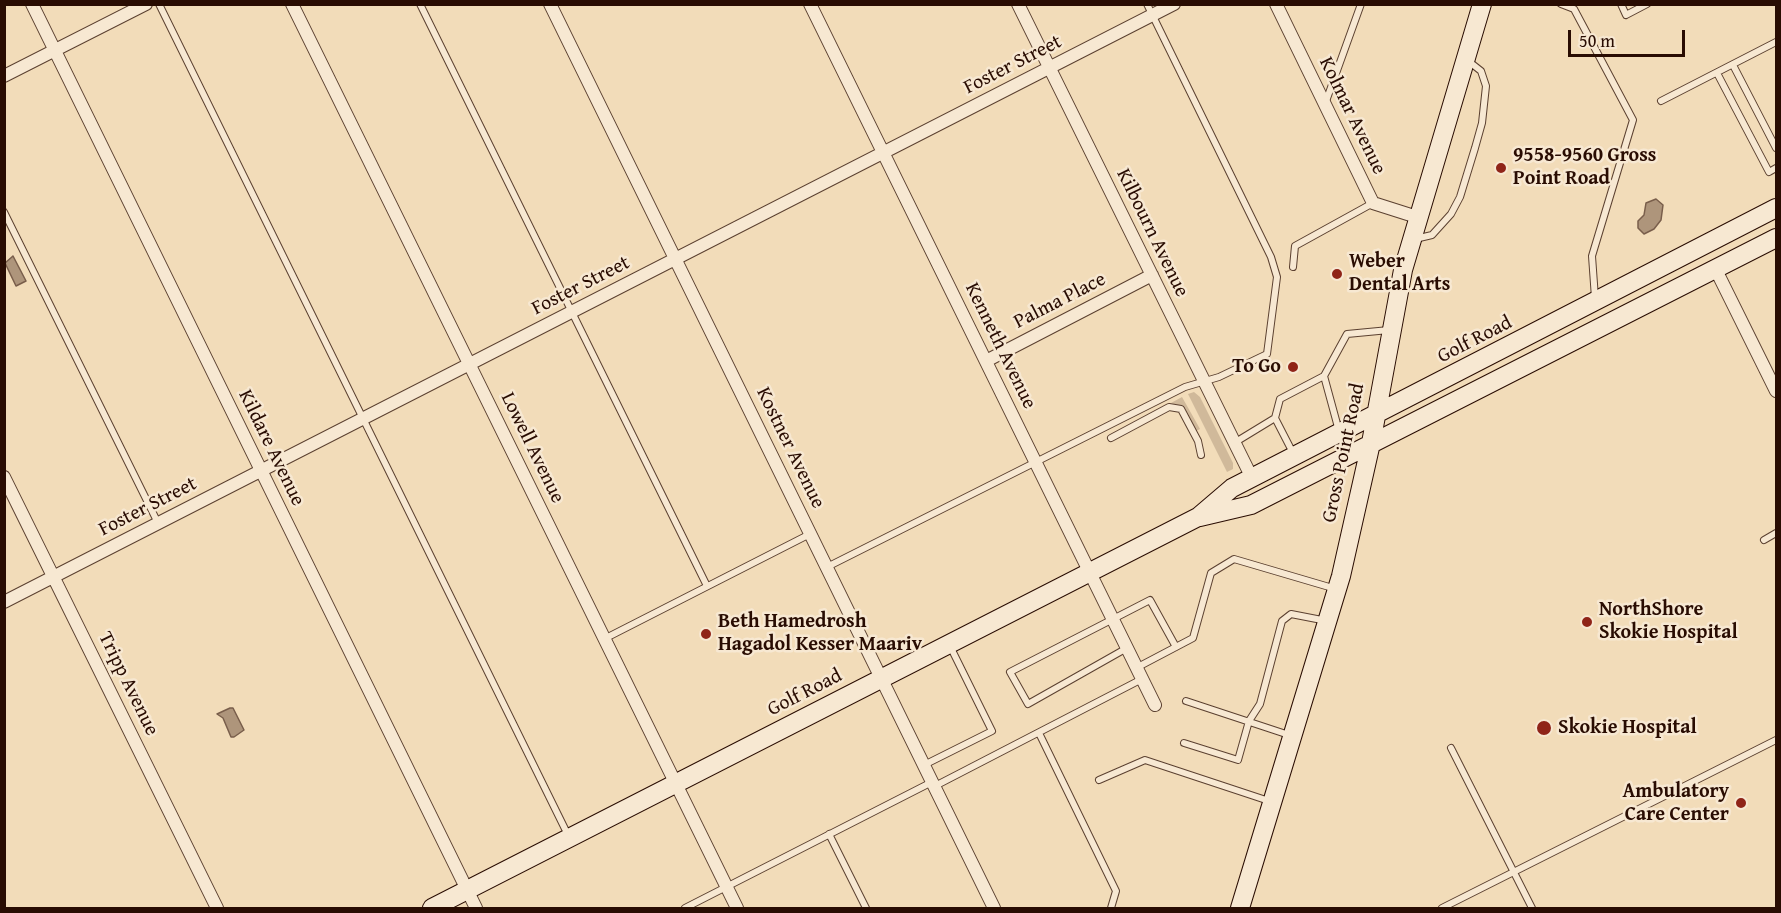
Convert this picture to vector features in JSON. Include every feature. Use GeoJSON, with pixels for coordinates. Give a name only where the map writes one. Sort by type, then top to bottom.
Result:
{"type":"FeatureCollection","features":[{"type":"Feature","properties":{"kind":"main road","name":"Gross Point Road"},"geometry":{"type":"LineString","coordinates":[[1240,909],[1337,589],[1371,443],[1391,330],[1411,240],[1482,4]]}},
{"type":"Feature","properties":{"kind":"main road","name":"Golf Road"},"geometry":{"type":"LineString","coordinates":[[432,909],[1198,517],[1232,488],[1595,304],[1776,208]]}},
{"type":"Feature","properties":{"kind":"main road","name":"Golf Road"},"geometry":{"type":"LineString","coordinates":[[1198,517],[1251,505],[1776,238]]}},
{"type":"Feature","properties":{"kind":"street","name":"Kildare Avenue"},"geometry":{"type":"LineString","coordinates":[[32,4],[476,909]]}},
{"type":"Feature","properties":{"kind":"street"},"geometry":{"type":"LineString","coordinates":[[4,76],[146,4]]}},
{"type":"Feature","properties":{"kind":"street","name":"Lowell Avenue"},"geometry":{"type":"LineString","coordinates":[[291,4],[737,909]]}},
{"type":"Feature","properties":{"kind":"street","name":"Kostner Avenue"},"geometry":{"type":"LineString","coordinates":[[550,4],[994,909]]}},
{"type":"Feature","properties":{"kind":"street","name":"Kenneth Avenue"},"geometry":{"type":"LineString","coordinates":[[810,4],[1155,705]]}},
{"type":"Feature","properties":{"kind":"street","name":"Kilbourn Avenue"},"geometry":{"type":"LineString","coordinates":[[1017,4],[1252,478]]}},
{"type":"Feature","properties":{"kind":"street","name":"Foster Street"},"geometry":{"type":"LineString","coordinates":[[4,602],[1049,69],[1149,10],[1174,4]]}},
{"type":"Feature","properties":{"kind":"street","name":"Kolmar Avenue"},"geometry":{"type":"LineString","coordinates":[[1276,4],[1373,203],[1417,218]]}},
{"type":"Feature","properties":{"kind":"street"},"geometry":{"type":"LineString","coordinates":[[1715,268],[1776,391]]}},
{"type":"Feature","properties":{"kind":"street","name":"Palma Place"},"geometry":{"type":"LineString","coordinates":[[986,361],[1152,275]]}},
{"type":"Feature","properties":{"kind":"street","name":"Tripp Avenue"},"geometry":{"type":"LineString","coordinates":[[4,477],[217,909]]}},
{"type":"Feature","properties":{"kind":"lane"},"geometry":{"type":"LineString","coordinates":[[159,4],[570,838]]}},
{"type":"Feature","properties":{"kind":"lane"},"geometry":{"type":"LineString","coordinates":[[420,4],[570,313],[707,586]]}},
{"type":"Feature","properties":{"kind":"lane"},"geometry":{"type":"LineString","coordinates":[[1325,104],[1360,4]]}},
{"type":"Feature","properties":{"kind":"lane"},"geometry":{"type":"LineString","coordinates":[[1562,4],[1574,9],[1633,120],[1592,256],[1595,304]]}},
{"type":"Feature","properties":{"kind":"lane"},"geometry":{"type":"LineString","coordinates":[[1621,4],[1626,15],[1647,4]]}},
{"type":"Feature","properties":{"kind":"lane"},"geometry":{"type":"LineString","coordinates":[[827,567],[1036,464],[1185,387],[1204,382],[1267,354],[1277,277],[1271,257],[1149,10]]}},
{"type":"Feature","properties":{"kind":"lane"},"geometry":{"type":"LineString","coordinates":[[1661,101],[1776,42]]}},
{"type":"Feature","properties":{"kind":"lane"},"geometry":{"type":"LineString","coordinates":[[1411,240],[1432,235],[1451,214],[1460,197],[1475,148],[1482,123],[1486,86],[1478,66],[1465,60]]}},
{"type":"Feature","properties":{"kind":"lane"},"geometry":{"type":"LineString","coordinates":[[1733,65],[1776,148]]}},
{"type":"Feature","properties":{"kind":"lane"},"geometry":{"type":"LineString","coordinates":[[1717,73],[1769,172],[1776,168]]}},
{"type":"Feature","properties":{"kind":"lane"},"geometry":{"type":"LineString","coordinates":[[1293,267],[1295,246],[1373,203]]}},
{"type":"Feature","properties":{"kind":"lane"},"geometry":{"type":"LineString","coordinates":[[4,212],[158,523]]}},
{"type":"Feature","properties":{"kind":"lane"},"geometry":{"type":"LineString","coordinates":[[1295,457],[1275,418],[1280,399],[1324,376],[1347,334],[1391,330]]}},
{"type":"Feature","properties":{"kind":"lane"},"geometry":{"type":"LineString","coordinates":[[1324,376],[1340,434]]}},
{"type":"Feature","properties":{"kind":"lane"},"geometry":{"type":"LineString","coordinates":[[1111,438],[1169,407],[1181,409],[1198,441],[1201,455]]}},
{"type":"Feature","properties":{"kind":"lane"},"geometry":{"type":"LineString","coordinates":[[1234,443],[1275,418]]}},
{"type":"Feature","properties":{"kind":"lane"},"geometry":{"type":"LineString","coordinates":[[1764,540],[1776,533]]}},
{"type":"Feature","properties":{"kind":"lane"},"geometry":{"type":"LineString","coordinates":[[604,639],[811,534]]}},
{"type":"Feature","properties":{"kind":"lane"},"geometry":{"type":"LineString","coordinates":[[685,909],[830,834],[1039,733],[1139,673],[1193,638],[1211,573],[1234,559],[1337,589]]}},
{"type":"Feature","properties":{"kind":"lane"},"geometry":{"type":"LineString","coordinates":[[1126,648],[1028,704],[1010,672],[1150,600],[1176,647]]}},
{"type":"Feature","properties":{"kind":"lane"},"geometry":{"type":"LineString","coordinates":[[1184,743],[1238,760],[1249,722],[1260,704],[1282,621],[1291,614],[1327,621]]}},
{"type":"Feature","properties":{"kind":"lane"},"geometry":{"type":"LineString","coordinates":[[924,765],[992,731],[949,645]]}},
{"type":"Feature","properties":{"kind":"lane"},"geometry":{"type":"LineString","coordinates":[[1186,701],[1293,736]]}},
{"type":"Feature","properties":{"kind":"lane"},"geometry":{"type":"LineString","coordinates":[[1039,733],[1116,891],[1111,909]]}},
{"type":"Feature","properties":{"kind":"lane"},"geometry":{"type":"LineString","coordinates":[[1442,909],[1776,740]]}},
{"type":"Feature","properties":{"kind":"lane"},"geometry":{"type":"LineString","coordinates":[[1450,748],[1532,909]]}},
{"type":"Feature","properties":{"kind":"lane"},"geometry":{"type":"LineString","coordinates":[[1099,780],[1145,760],[1273,802]]}},
{"type":"Feature","properties":{"kind":"lane"},"geometry":{"type":"LineString","coordinates":[[830,834],[866,909]]}},
{"type":"Feature","properties":{"kind":"shaded area"},"geometry":{"type":"Polygon","coordinates":[[[1656,199],[1663,205],[1661,220],[1654,229],[1644,234],[1638,228],[1638,221],[1644,215],[1646,203],[1656,199]]]}},
{"type":"Feature","properties":{"kind":"shaded area"},"geometry":{"type":"Polygon","coordinates":[[[13,256],[26,281],[16,286],[5,263],[13,256]]]}},
{"type":"Feature","properties":{"kind":"shaded area"},"geometry":{"type":"Polygon","coordinates":[[[1194,392],[1200,397],[1233,463],[1233,469],[1227,472],[1188,394],[1194,392]]]}},
{"type":"Feature","properties":{"kind":"shaded area"},"geometry":{"type":"Polygon","coordinates":[[[1182,397],[1200,429],[1196,431],[1185,408],[1171,403],[1182,397]]]}},
{"type":"Feature","properties":{"kind":"shaded area"},"geometry":{"type":"Polygon","coordinates":[[[233,708],[244,730],[234,737],[231,737],[223,718],[217,714],[233,708]]]}},
{"type":"Feature","properties":{"kind":"place","name":"9558-9560 Gross Point Road"},"geometry":{"type":"Point","coordinates":[1501,168]}},
{"type":"Feature","properties":{"kind":"place","name":"Weber Dental Arts"},"geometry":{"type":"Point","coordinates":[1337,274]}},
{"type":"Feature","properties":{"kind":"place","name":"To Go"},"geometry":{"type":"Point","coordinates":[1293,367]}},
{"type":"Feature","properties":{"kind":"place","name":"NorthShore Skokie Hospital"},"geometry":{"type":"Point","coordinates":[1587,622]}},
{"type":"Feature","properties":{"kind":"place","name":"Beth Hamedrosh Hagadol Kesser Maariv"},"geometry":{"type":"Point","coordinates":[706,634]}},
{"type":"Feature","properties":{"kind":"place","name":"Skokie Hospital"},"geometry":{"type":"Point","coordinates":[1544,728]}},
{"type":"Feature","properties":{"kind":"place","name":"Ambulatory Care Center"},"geometry":{"type":"Point","coordinates":[1741,803]}}]}
